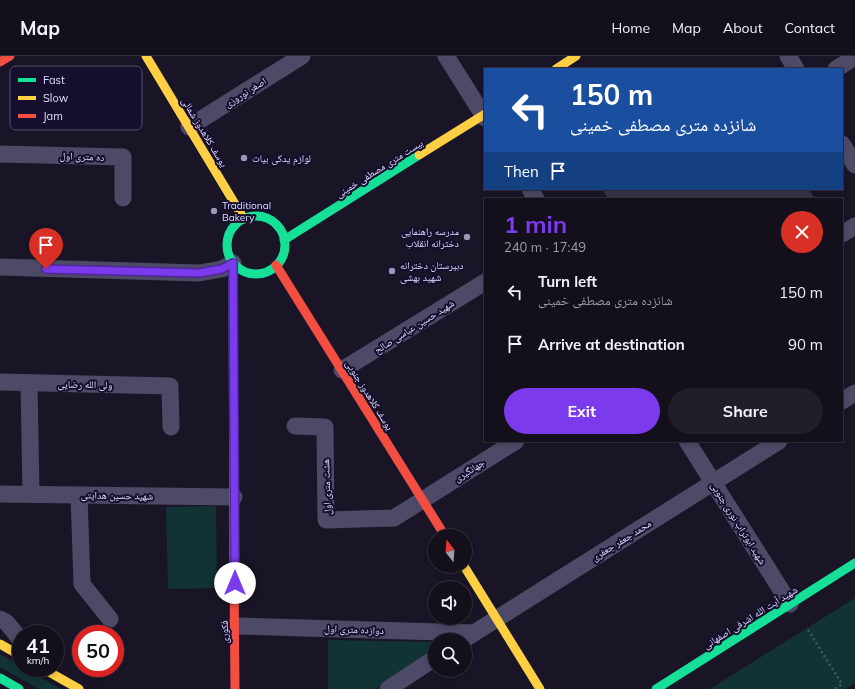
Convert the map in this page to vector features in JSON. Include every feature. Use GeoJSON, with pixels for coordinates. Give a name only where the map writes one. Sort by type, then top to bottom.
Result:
{"type":"FeatureCollection","features":[{"type":"Feature","properties":{"kind":"main road"},"geometry":{"type":"LineString","coordinates":[[0,62],[10,56]]}},
{"type":"Feature","properties":{"kind":"main road","name":"یوسف کلاهدوز شمالی"},"geometry":{"type":"LineString","coordinates":[[146,56],[244,219]]}},
{"type":"Feature","properties":{"kind":"main road"},"geometry":{"type":"LineString","coordinates":[[558,68],[576,56]]}},
{"type":"Feature","properties":{"kind":"main road","name":"بیست متری مصطفی خمینی"},"geometry":{"type":"LineString","coordinates":[[284,240],[484,115]]}},
{"type":"Feature","properties":{"kind":"main road"},"geometry":{"type":"LineString","coordinates":[[261,217],[269,220],[276,225],[284,240],[282,258],[276,265],[265,273],[258,274],[244,272],[233,263],[228,255],[228,238],[231,230],[244,219],[261,217]]}},
{"type":"Feature","properties":{"kind":"main road","name":"فکوری"},"geometry":{"type":"LineString","coordinates":[[233,263],[235,689]]}},
{"type":"Feature","properties":{"kind":"main road","name":"یوسف کلاهدوز جنوبی"},"geometry":{"type":"LineString","coordinates":[[276,265],[441,529]]}},
{"type":"Feature","properties":{"kind":"main road","name":"شهید آیت الله اشرفی اصفهانی"},"geometry":{"type":"LineString","coordinates":[[656,689],[855,563]]}},
{"type":"Feature","properties":{"kind":"main road"},"geometry":{"type":"LineString","coordinates":[[468,573],[540,689]]}},
{"type":"Feature","properties":{"kind":"main road"},"geometry":{"type":"LineString","coordinates":[[0,644],[12,651]]}},
{"type":"Feature","properties":{"kind":"main road"},"geometry":{"type":"LineString","coordinates":[[58,677],[79,689]]}},
{"type":"Feature","properties":{"kind":"main road"},"geometry":{"type":"LineString","coordinates":[[0,678],[18,689]]}},
{"type":"Feature","properties":{"kind":"street","name":"اصغر نوروزی"},"geometry":{"type":"LineString","coordinates":[[189,127],[302,56]]}},
{"type":"Feature","properties":{"kind":"street"},"geometry":{"type":"LineString","coordinates":[[446,56],[484,115]]}},
{"type":"Feature","properties":{"kind":"street"},"geometry":{"type":"LineString","coordinates":[[788,56],[795,68]]}},
{"type":"Feature","properties":{"kind":"street"},"geometry":{"type":"LineString","coordinates":[[838,68],[855,57]]}},
{"type":"Feature","properties":{"kind":"street"},"geometry":{"type":"LineString","coordinates":[[843,146],[855,164]]}},
{"type":"Feature","properties":{"kind":"street","name":"ده متری اول"},"geometry":{"type":"LineString","coordinates":[[0,154],[123,157],[123,198]]}},
{"type":"Feature","properties":{"kind":"street"},"geometry":{"type":"LineString","coordinates":[[843,233],[855,226]]}},
{"type":"Feature","properties":{"kind":"street"},"geometry":{"type":"LineString","coordinates":[[0,267],[199,273],[222,269],[233,263]]}},
{"type":"Feature","properties":{"kind":"street","name":"شهید حسین عباسی صالح"},"geometry":{"type":"LineString","coordinates":[[342,370],[484,283]]}},
{"type":"Feature","properties":{"kind":"street","name":"ولی الله رضایی"},"geometry":{"type":"LineString","coordinates":[[0,382],[170,386],[171,427]]}},
{"type":"Feature","properties":{"kind":"street"},"geometry":{"type":"LineString","coordinates":[[29,383],[31,494]]}},
{"type":"Feature","properties":{"kind":"street"},"geometry":{"type":"LineString","coordinates":[[843,400],[855,393]]}},
{"type":"Feature","properties":{"kind":"street","name":"هشت متری اول"},"geometry":{"type":"LineString","coordinates":[[295,426],[325,427],[326,520],[394,518],[423,500]]}},
{"type":"Feature","properties":{"kind":"street","name":"جهانگیری"},"geometry":{"type":"LineString","coordinates":[[423,500],[514,442]]}},
{"type":"Feature","properties":{"kind":"street","name":"شهید ابوتراب نوری جنوبی"},"geometry":{"type":"LineString","coordinates":[[688,442],[790,604]]}},
{"type":"Feature","properties":{"kind":"street","name":"محمد جعفر جعفری"},"geometry":{"type":"LineString","coordinates":[[472,633],[777,442]]}},
{"type":"Feature","properties":{"kind":"street","name":"شهید حسین هدایتی"},"geometry":{"type":"LineString","coordinates":[[0,494],[234,497]]}},
{"type":"Feature","properties":{"kind":"street"},"geometry":{"type":"LineString","coordinates":[[79,495],[82,584],[110,619]]}},
{"type":"Feature","properties":{"kind":"street"},"geometry":{"type":"LineString","coordinates":[[0,619],[6,622],[12,629]]}},
{"type":"Feature","properties":{"kind":"street","name":"دوازده متری اول"},"geometry":{"type":"LineString","coordinates":[[235,626],[428,634]]}},
{"type":"Feature","properties":{"kind":"street"},"geometry":{"type":"LineString","coordinates":[[388,689],[428,663]]}},
{"type":"Feature","properties":{"kind":"path"},"geometry":{"type":"LineString","coordinates":[[808,630],[842,684],[835,689]]}},
{"type":"Feature","properties":{"kind":"green space"},"geometry":{"type":"Polygon","coordinates":[[[216,506],[217,588],[168,589],[166,507],[216,506]]]}},
{"type":"Feature","properties":{"kind":"green space"},"geometry":{"type":"Polygon","coordinates":[[[855,598],[855,683],[845,689],[710,689],[855,598]]]}},
{"type":"Feature","properties":{"kind":"green space"},"geometry":{"type":"Polygon","coordinates":[[[328,640],[428,642],[428,653],[375,689],[328,689],[328,640]]]}},
{"type":"Feature","properties":{"kind":"green space"},"geometry":{"type":"Polygon","coordinates":[[[0,654],[12,661],[12,674],[0,667],[0,654]]]}},
{"type":"Feature","properties":{"kind":"green space"},"geometry":{"type":"Polygon","coordinates":[[[18,677],[40,677],[61,689],[39,689],[18,677]]]}},
{"type":"Feature","properties":{"kind":"building"},"geometry":{"type":"Polygon","coordinates":[[[603,190],[810,190],[814,198],[607,198],[603,190]]]}},
{"type":"Feature","properties":{"kind":"traffic: fast"},"geometry":{"type":"LineString","coordinates":[[284,240],[419,155]]}},
{"type":"Feature","properties":{"kind":"traffic: fast"},"geometry":{"type":"LineString","coordinates":[[256,216],[272,221],[280,229],[285,245],[280,261],[272,269],[256,274],[240,269],[232,261],[227,245],[232,229],[240,221],[256,216]]}},
{"type":"Feature","properties":{"kind":"traffic: fast"},"geometry":{"type":"LineString","coordinates":[[233,263],[234,572]]}},
{"type":"Feature","properties":{"kind":"traffic: fast"},"geometry":{"type":"LineString","coordinates":[[656,689],[855,563]]}},
{"type":"Feature","properties":{"kind":"traffic: fast"},"geometry":{"type":"LineString","coordinates":[[0,678],[19,689]]}},
{"type":"Feature","properties":{"kind":"traffic: slow"},"geometry":{"type":"LineString","coordinates":[[146,56],[244,219]]}},
{"type":"Feature","properties":{"kind":"traffic: slow"},"geometry":{"type":"LineString","coordinates":[[558,68],[576,56]]}},
{"type":"Feature","properties":{"kind":"traffic: slow"},"geometry":{"type":"LineString","coordinates":[[419,155],[484,115]]}},
{"type":"Feature","properties":{"kind":"traffic: slow"},"geometry":{"type":"LineString","coordinates":[[468,573],[540,689]]}},
{"type":"Feature","properties":{"kind":"traffic: slow"},"geometry":{"type":"LineString","coordinates":[[0,644],[12,651]]}},
{"type":"Feature","properties":{"kind":"traffic: slow"},"geometry":{"type":"LineString","coordinates":[[58,677],[79,689]]}},
{"type":"Feature","properties":{"kind":"traffic: jam"},"geometry":{"type":"LineString","coordinates":[[0,62],[10,56]]}},
{"type":"Feature","properties":{"kind":"traffic: jam"},"geometry":{"type":"LineString","coordinates":[[276,265],[441,529]]}},
{"type":"Feature","properties":{"kind":"traffic: jam"},"geometry":{"type":"LineString","coordinates":[[234,572],[235,689]]}},
{"type":"Feature","properties":{"kind":"place","name":"لوازم یدکی بیات"},"geometry":{"type":"Point","coordinates":[244,158]}},
{"type":"Feature","properties":{"kind":"place","name":"Traditional Bakery"},"geometry":{"type":"Point","coordinates":[214,211]}},
{"type":"Feature","properties":{"kind":"place","name":"مدرسه راهنمایی دخترانه انقلاب"},"geometry":{"type":"Point","coordinates":[467,237]}},
{"type":"Feature","properties":{"kind":"place","name":"دبیرستان دخترانه شهید بهشی"},"geometry":{"type":"Point","coordinates":[392,271]}},
{"type":"Feature","properties":{"kind":"route"},"geometry":{"type":"LineString","coordinates":[[46,269],[199,273],[222,269],[233,263],[235,583]]}}]}
